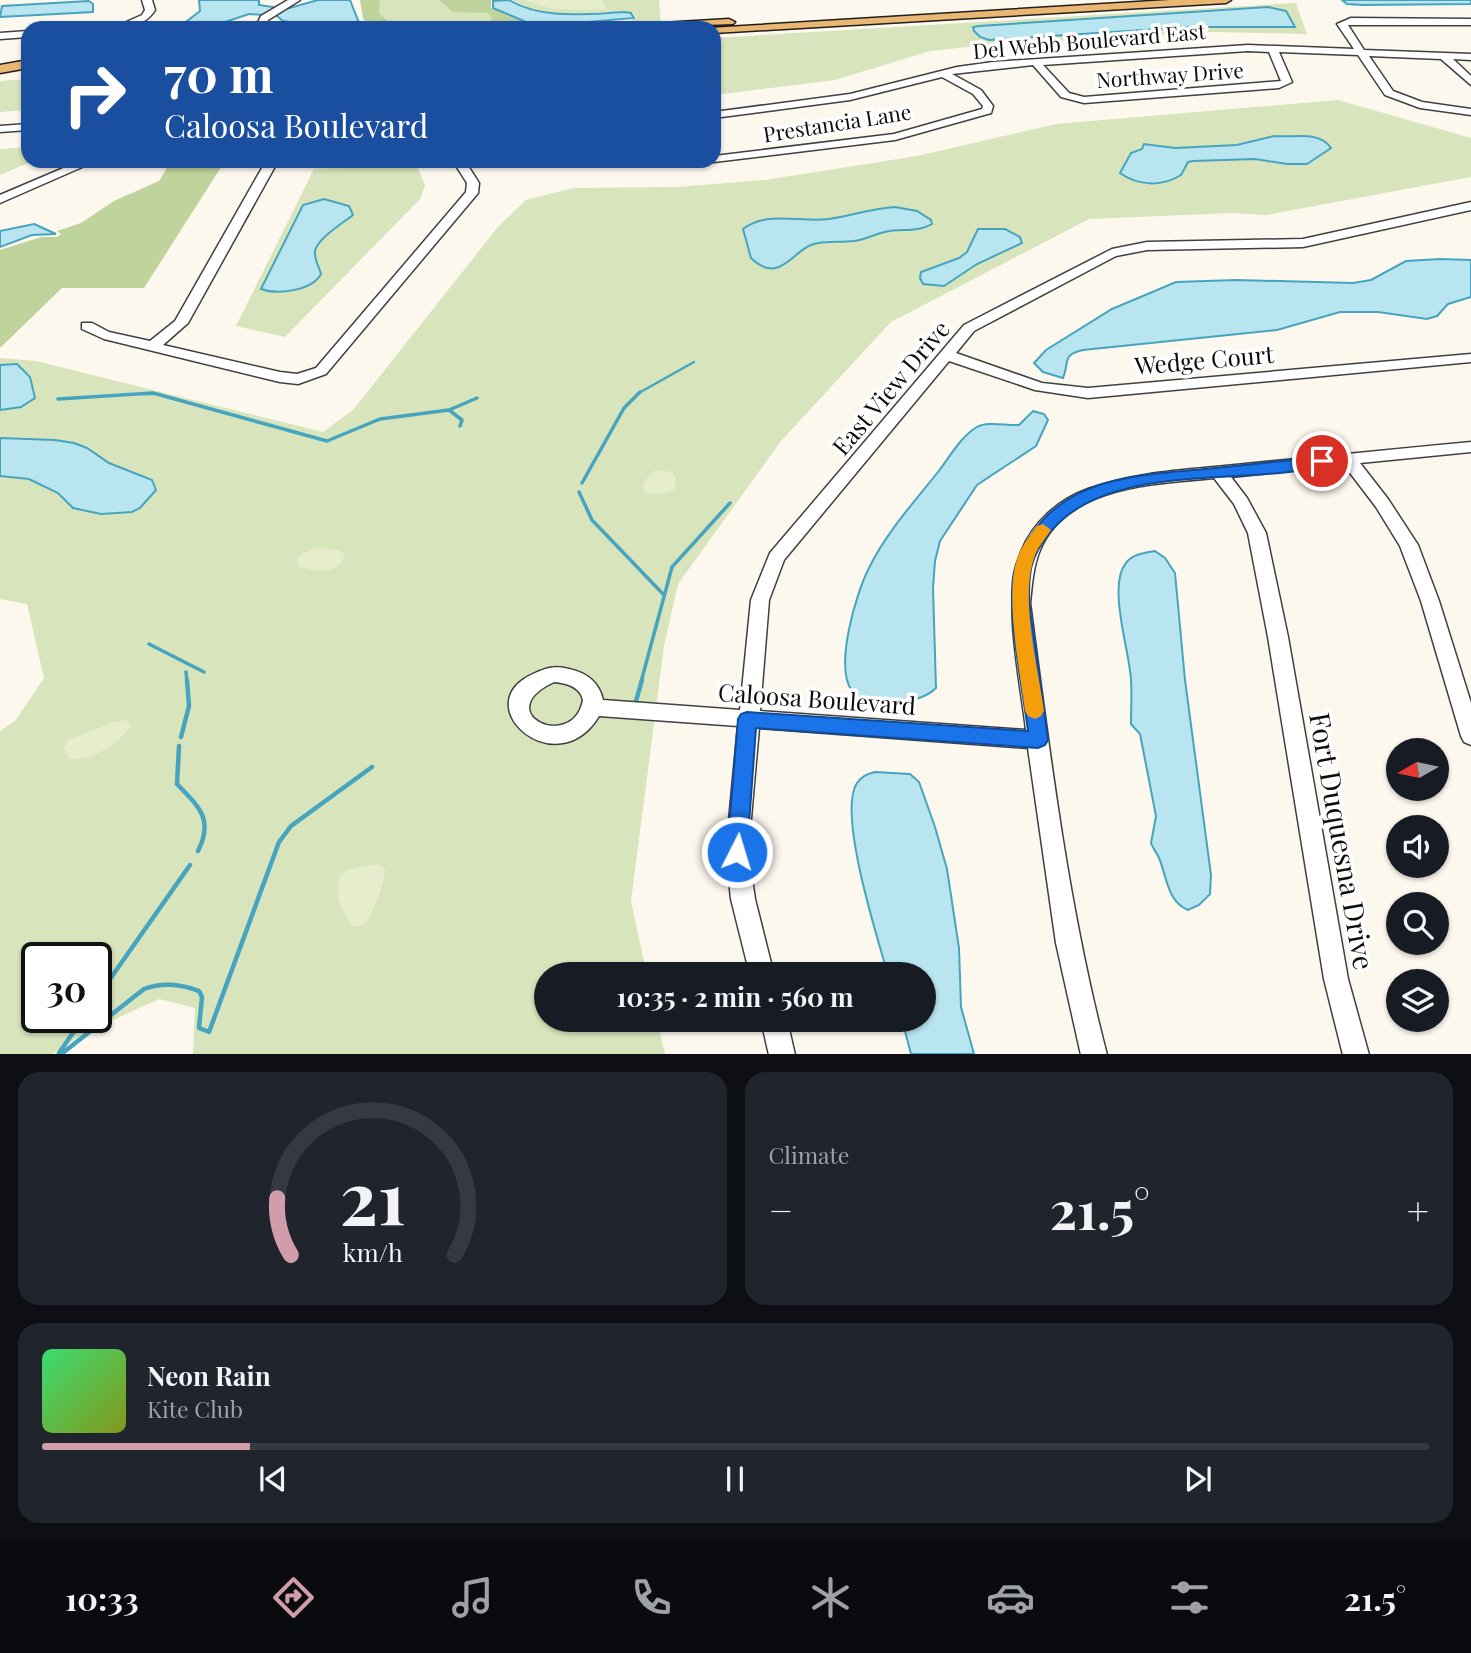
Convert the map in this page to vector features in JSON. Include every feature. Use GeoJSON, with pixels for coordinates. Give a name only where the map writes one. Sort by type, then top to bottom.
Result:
{"type":"FeatureCollection","features":[{"type":"Feature","properties":{"kind":"main road"},"geometry":{"type":"LineString","coordinates":[[721,22],[1101,0]]}},
{"type":"Feature","properties":{"kind":"main road"},"geometry":{"type":"LineString","coordinates":[[721,30],[1226,0]]}},
{"type":"Feature","properties":{"kind":"main road"},"geometry":{"type":"LineString","coordinates":[[0,69],[21,64]]}},
{"type":"Feature","properties":{"kind":"main road"},"geometry":{"type":"LineString","coordinates":[[0,69],[21,70]]}},
{"type":"Feature","properties":{"kind":"street"},"geometry":{"type":"LineString","coordinates":[[136,21],[146,17],[150,10],[147,0]]}},
{"type":"Feature","properties":{"kind":"street"},"geometry":{"type":"LineString","coordinates":[[258,21],[276,3],[295,0]]}},
{"type":"Feature","properties":{"kind":"street"},"geometry":{"type":"LineString","coordinates":[[1471,22],[1342,24],[1384,88],[1393,95],[1427,107],[1471,112]]}},
{"type":"Feature","properties":{"kind":"street"},"geometry":{"type":"LineString","coordinates":[[0,36],[21,34]]}},
{"type":"Feature","properties":{"kind":"street","name":"Del Webb Boulevard East"},"geometry":{"type":"LineString","coordinates":[[721,114],[850,97],[981,67],[1035,62],[1222,49],[1471,57]]}},
{"type":"Feature","properties":{"kind":"street","name":"Northway Drive"},"geometry":{"type":"LineString","coordinates":[[1035,62],[1065,95],[1084,100],[1279,85],[1287,82],[1273,49]]}},
{"type":"Feature","properties":{"kind":"street"},"geometry":{"type":"LineString","coordinates":[[1445,57],[1471,82]]}},
{"type":"Feature","properties":{"kind":"street","name":"Prestancia Lane"},"geometry":{"type":"LineString","coordinates":[[721,158],[895,137],[987,111],[988,106],[977,92],[944,74]]}},
{"type":"Feature","properties":{"kind":"street"},"geometry":{"type":"LineString","coordinates":[[0,129],[21,128]]}},
{"type":"Feature","properties":{"kind":"street"},"geometry":{"type":"LineString","coordinates":[[0,199],[73,168]]}},
{"type":"Feature","properties":{"kind":"street"},"geometry":{"type":"LineString","coordinates":[[153,346],[181,323],[268,168]]}},
{"type":"Feature","properties":{"kind":"street"},"geometry":{"type":"LineString","coordinates":[[87,326],[104,335],[280,377],[298,379],[321,371],[472,193],[472,183],[463,168]]}},
{"type":"Feature","properties":{"kind":"street","name":"East View Drive"},"geometry":{"type":"LineString","coordinates":[[759,962],[743,898],[737,852],[747,719],[760,600],[776,558],[969,328],[1112,253],[1147,247],[1303,243],[1471,206]]}},
{"type":"Feature","properties":{"kind":"street","name":"Wedge Court"},"geometry":{"type":"LineString","coordinates":[[947,355],[1040,387],[1088,393],[1471,358]]}},
{"type":"Feature","properties":{"kind":"street"},"geometry":{"type":"LineString","coordinates":[[1094,1054],[1082,1013],[1051,857],[1021,603],[1022,575],[1027,555],[1049,520],[1073,502],[1108,487],[1219,472],[1471,447]]}},
{"type":"Feature","properties":{"kind":"street"},"geometry":{"type":"LineString","coordinates":[[1348,459],[1382,503],[1409,545],[1430,601],[1471,736]]}},
{"type":"Feature","properties":{"kind":"street","name":"Fort Duquesna Drive"},"geometry":{"type":"LineString","coordinates":[[1219,472],[1241,502],[1257,533],[1278,637],[1336,979],[1356,1054]]}},
{"type":"Feature","properties":{"kind":"street","name":"Caloosa Boulevard"},"geometry":{"type":"LineString","coordinates":[[593,707],[1038,740]]}},
{"type":"Feature","properties":{"kind":"street"},"geometry":{"type":"LineString","coordinates":[[777,1032],[782,1054]]}},
{"type":"Feature","properties":{"kind":"green space"},"geometry":{"type":"Polygon","coordinates":[[[360,0],[380,0],[379,13],[388,21],[365,21],[360,0]]]}},
{"type":"Feature","properties":{"kind":"green space"},"geometry":{"type":"Polygon","coordinates":[[[380,0],[439,0],[487,13],[492,18],[491,21],[388,21],[379,13],[380,0]]]}},
{"type":"Feature","properties":{"kind":"green space"},"geometry":{"type":"Polygon","coordinates":[[[439,0],[491,0],[491,8],[521,21],[491,21],[492,18],[487,13],[453,12],[439,0]]]}},
{"type":"Feature","properties":{"kind":"green space"},"geometry":{"type":"Polygon","coordinates":[[[513,0],[659,0],[661,21],[631,21],[637,18],[632,12],[571,14],[526,7],[513,0]]]}},
{"type":"Feature","properties":{"kind":"green space"},"geometry":{"type":"Polygon","coordinates":[[[524,0],[602,0],[607,10],[553,9],[524,0]]]}},
{"type":"Feature","properties":{"kind":"green space"},"geometry":{"type":"Polygon","coordinates":[[[1296,3],[1307,34],[1213,32],[987,45],[930,51],[835,80],[721,94],[721,38],[1296,3]]]}},
{"type":"Feature","properties":{"kind":"green space"},"geometry":{"type":"Polygon","coordinates":[[[21,80],[21,110],[0,112],[0,81],[21,80]]]}},
{"type":"Feature","properties":{"kind":"green space"},"geometry":{"type":"Polygon","coordinates":[[[1338,100],[1471,138],[1471,177],[1266,215],[1233,213],[1089,219],[891,322],[781,441],[678,584],[664,646],[631,901],[644,962],[534,962],[534,1032],[660,1032],[665,1054],[193,1054],[195,1008],[159,999],[112,1021],[112,942],[21,942],[21,1033],[85,1033],[53,1054],[0,1054],[0,731],[15,721],[44,678],[27,604],[0,599],[0,358],[36,361],[323,432],[353,410],[498,227],[526,200],[574,188],[677,187],[765,180],[917,156],[1056,124],[1338,100]]]}},
{"type":"Feature","properties":{"kind":"green space"},"geometry":{"type":"Polygon","coordinates":[[[21,148],[21,166],[0,175],[0,149],[21,148]]]}},
{"type":"Feature","properties":{"kind":"green space"},"geometry":{"type":"Polygon","coordinates":[[[167,168],[221,168],[144,288],[62,288],[0,348],[0,250],[41,237],[57,237],[61,234],[57,231],[81,223],[114,201],[159,181],[167,168]]]}},
{"type":"Feature","properties":{"kind":"green space"},"geometry":{"type":"Polygon","coordinates":[[[418,168],[425,185],[421,198],[285,337],[236,326],[314,169],[418,168]]]}},
{"type":"Feature","properties":{"kind":"green space"},"geometry":{"type":"Polygon","coordinates":[[[656,470],[672,472],[676,477],[675,490],[658,495],[645,493],[646,480],[656,470]]]}},
{"type":"Feature","properties":{"kind":"green space"},"geometry":{"type":"Polygon","coordinates":[[[317,548],[338,550],[345,554],[338,566],[332,569],[319,571],[299,566],[297,560],[303,553],[317,548]]]}},
{"type":"Feature","properties":{"kind":"green space"},"geometry":{"type":"Polygon","coordinates":[[[127,720],[131,725],[112,745],[87,757],[69,759],[64,748],[68,740],[113,722],[127,720]]]}},
{"type":"Feature","properties":{"kind":"green space"},"geometry":{"type":"Polygon","coordinates":[[[381,865],[385,869],[384,880],[366,922],[362,926],[352,926],[345,915],[337,887],[342,874],[347,870],[381,865]]]}},
{"type":"Feature","properties":{"kind":"water"},"geometry":{"type":"Polygon","coordinates":[[[199,0],[259,0],[259,5],[286,9],[318,0],[350,0],[358,21],[283,21],[277,16],[249,14],[228,21],[187,21],[200,11],[199,0]]]}},
{"type":"Feature","properties":{"kind":"water"},"geometry":{"type":"Polygon","coordinates":[[[509,0],[536,11],[550,13],[624,12],[631,13],[634,18],[524,21],[493,8],[493,1],[509,0]]]}},
{"type":"Feature","properties":{"kind":"water"},"geometry":{"type":"Polygon","coordinates":[[[1342,0],[1471,0],[1471,4],[1362,5],[1347,4],[1342,0]]]}},
{"type":"Feature","properties":{"kind":"water"},"geometry":{"type":"Polygon","coordinates":[[[89,1],[93,4],[93,12],[0,17],[2,6],[89,1]]]}},
{"type":"Feature","properties":{"kind":"water"},"geometry":{"type":"Polygon","coordinates":[[[1268,7],[1286,11],[1295,27],[1190,27],[989,40],[980,37],[973,27],[979,26],[1268,7]]]}},
{"type":"Feature","properties":{"kind":"water"},"geometry":{"type":"Polygon","coordinates":[[[1274,136],[1313,137],[1326,142],[1331,148],[1307,164],[1255,159],[1188,162],[1181,175],[1158,183],[1142,183],[1120,173],[1131,153],[1142,149],[1144,144],[1175,148],[1237,145],[1274,136]]]}},
{"type":"Feature","properties":{"kind":"water"},"geometry":{"type":"Polygon","coordinates":[[[324,199],[349,206],[353,215],[317,246],[315,257],[321,274],[310,284],[294,290],[276,292],[261,289],[303,205],[324,199]]]}},
{"type":"Feature","properties":{"kind":"water"},"geometry":{"type":"Polygon","coordinates":[[[895,207],[917,211],[931,220],[932,224],[849,242],[816,243],[777,268],[761,265],[751,258],[743,229],[763,220],[829,219],[895,207]]]}},
{"type":"Feature","properties":{"kind":"water"},"geometry":{"type":"Polygon","coordinates":[[[34,224],[56,234],[32,235],[0,247],[0,231],[34,224]]]}},
{"type":"Feature","properties":{"kind":"water"},"geometry":{"type":"Polygon","coordinates":[[[978,229],[1005,229],[1020,237],[1022,243],[977,264],[944,286],[923,284],[921,272],[959,258],[967,252],[978,229]]]}},
{"type":"Feature","properties":{"kind":"water"},"geometry":{"type":"Polygon","coordinates":[[[1471,260],[1471,297],[1448,304],[1437,316],[1427,319],[1378,312],[1340,312],[1277,330],[1083,350],[1069,357],[1063,378],[1043,372],[1034,363],[1046,350],[1112,309],[1176,282],[1236,280],[1353,283],[1371,280],[1406,261],[1471,260]]]}},
{"type":"Feature","properties":{"kind":"water"},"geometry":{"type":"Polygon","coordinates":[[[17,364],[30,377],[35,398],[21,407],[0,410],[0,365],[17,364]]]}},
{"type":"Feature","properties":{"kind":"water"},"geometry":{"type":"Polygon","coordinates":[[[1033,411],[1044,414],[1048,420],[1036,446],[977,485],[940,541],[933,588],[936,688],[920,698],[899,703],[872,702],[859,697],[852,691],[847,680],[846,648],[858,594],[876,555],[901,518],[966,436],[981,425],[1019,425],[1033,411]]]}},
{"type":"Feature","properties":{"kind":"water"},"geometry":{"type":"Polygon","coordinates":[[[0,438],[74,443],[87,448],[109,463],[152,480],[156,490],[140,508],[132,512],[101,514],[73,508],[58,493],[29,479],[0,476],[0,438]]]}},
{"type":"Feature","properties":{"kind":"water"},"geometry":{"type":"Polygon","coordinates":[[[1155,551],[1165,558],[1175,573],[1185,680],[1211,875],[1210,894],[1199,905],[1188,910],[1172,895],[1151,843],[1156,816],[1140,734],[1131,724],[1130,668],[1119,603],[1121,573],[1126,563],[1135,556],[1155,551]]]}},
{"type":"Feature","properties":{"kind":"water"},"geometry":{"type":"Polygon","coordinates":[[[875,772],[910,774],[919,782],[947,869],[959,948],[961,1007],[974,1054],[911,1054],[905,1032],[936,1032],[936,962],[884,962],[861,877],[852,821],[852,798],[857,783],[875,772]]]}},
{"type":"Feature","properties":{"kind":"waterway"},"geometry":{"type":"LineString","coordinates":[[639,393],[694,362]]}},
{"type":"Feature","properties":{"kind":"waterway"},"geometry":{"type":"LineString","coordinates":[[58,399],[153,393],[327,441],[380,419],[449,410]]}},
{"type":"Feature","properties":{"kind":"waterway"},"geometry":{"type":"LineString","coordinates":[[582,483],[624,408],[639,393]]}},
{"type":"Feature","properties":{"kind":"waterway"},"geometry":{"type":"LineString","coordinates":[[140,394],[156,394]]}},
{"type":"Feature","properties":{"kind":"waterway"},"geometry":{"type":"LineString","coordinates":[[449,410],[477,398]]}},
{"type":"Feature","properties":{"kind":"waterway"},"geometry":{"type":"LineString","coordinates":[[449,410],[462,420],[460,426]]}},
{"type":"Feature","properties":{"kind":"waterway"},"geometry":{"type":"LineString","coordinates":[[579,492],[592,520],[664,595]]}},
{"type":"Feature","properties":{"kind":"waterway"},"geometry":{"type":"LineString","coordinates":[[641,682],[672,567],[730,503]]}},
{"type":"Feature","properties":{"kind":"waterway"},"geometry":{"type":"LineString","coordinates":[[149,644],[204,672]]}},
{"type":"Feature","properties":{"kind":"waterway"},"geometry":{"type":"LineString","coordinates":[[186,672],[187,682]]}},
{"type":"Feature","properties":{"kind":"waterway"},"geometry":{"type":"LineString","coordinates":[[181,737],[189,706],[187,680]]}},
{"type":"Feature","properties":{"kind":"waterway"},"geometry":{"type":"LineString","coordinates":[[636,701],[642,680]]}},
{"type":"Feature","properties":{"kind":"waterway"},"geometry":{"type":"LineString","coordinates":[[179,746],[177,784],[198,807],[204,822],[203,840],[198,851]]}},
{"type":"Feature","properties":{"kind":"waterway"},"geometry":{"type":"LineString","coordinates":[[61,1054],[144,989],[158,985],[178,985],[199,991],[202,997],[199,1028],[209,1032],[279,842],[291,826],[372,767]]}},
{"type":"Feature","properties":{"kind":"waterway"},"geometry":{"type":"LineString","coordinates":[[112,976],[190,865]]}},
{"type":"Feature","properties":{"kind":"waterway"},"geometry":{"type":"LineString","coordinates":[[59,1053],[73,1033]]}},
{"type":"Feature","properties":{"kind":"slow traffic"},"geometry":{"type":"LineString","coordinates":[[1035,711],[1021,603],[1022,575],[1027,555],[1043,530]]}},
{"type":"Feature","properties":{"kind":"route"},"geometry":{"type":"LineString","coordinates":[[737,852],[747,719],[1038,740],[1021,603],[1022,575],[1027,555],[1049,520],[1073,502],[1108,487],[1322,461]]}}]}
